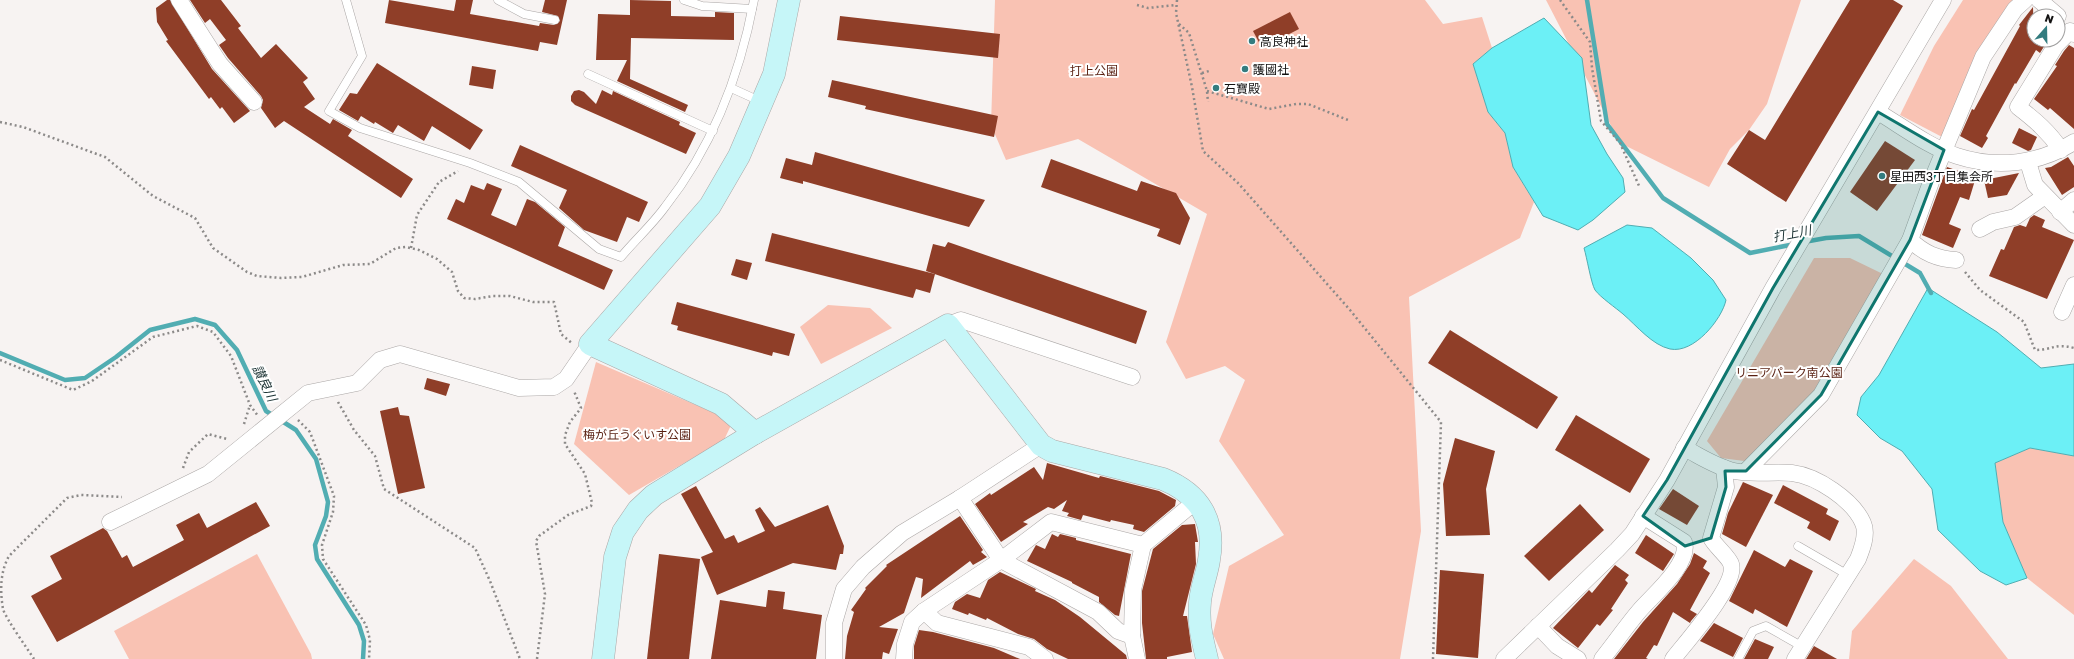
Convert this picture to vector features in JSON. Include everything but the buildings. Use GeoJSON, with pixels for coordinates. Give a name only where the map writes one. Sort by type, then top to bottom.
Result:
{"type":"FeatureCollection","features":[{"type":"Feature","properties":{"kind":"street"},"geometry":{"type":"LineString","coordinates":[[179,0],[220,64],[254,102]]}},
{"type":"Feature","properties":{"kind":"street"},"geometry":{"type":"LineString","coordinates":[[110,522],[208,474],[263,432],[308,393],[357,383],[380,360],[400,354],[519,388],[554,387],[566,379],[587,348],[710,206],[739,156],[774,74],[789,0]]}},
{"type":"Feature","properties":{"kind":"street"},"geometry":{"type":"LineString","coordinates":[[1504,659],[1617,550],[1632,534],[1644,516],[1667,480],[1773,288],[1943,0]]}},
{"type":"Feature","properties":{"kind":"street"},"geometry":{"type":"LineString","coordinates":[[1746,471],[1821,395],[1910,240],[1944,150],[1983,57],[2014,9],[2025,0]]}},
{"type":"Feature","properties":{"kind":"street"},"geometry":{"type":"LineString","coordinates":[[2039,0],[2048,8]]}},
{"type":"Feature","properties":{"kind":"street"},"geometry":{"type":"LineString","coordinates":[[2061,150],[2051,136],[2038,123],[2018,107],[2056,45],[2072,32],[2066,23]]}},
{"type":"Feature","properties":{"kind":"street"},"geometry":{"type":"LineString","coordinates":[[1878,112],[1957,156],[1992,163],[2028,162],[2061,150],[2074,142]]}},
{"type":"Feature","properties":{"kind":"street"},"geometry":{"type":"LineString","coordinates":[[2028,162],[2035,185],[2074,225]]}},
{"type":"Feature","properties":{"kind":"street"},"geometry":{"type":"LineString","coordinates":[[1980,229],[1993,222],[2015,217],[2045,196]]}},
{"type":"Feature","properties":{"kind":"street"},"geometry":{"type":"LineString","coordinates":[[2060,212],[2074,200]]}},
{"type":"Feature","properties":{"kind":"street"},"geometry":{"type":"LineString","coordinates":[[1910,240],[1922,252],[1958,264]]}},
{"type":"Feature","properties":{"kind":"street"},"geometry":{"type":"LineString","coordinates":[[2062,312],[2074,285]]}},
{"type":"Feature","properties":{"kind":"street"},"geometry":{"type":"LineString","coordinates":[[603,659],[615,557],[623,532],[638,510],[654,495],[755,433],[948,325],[962,320],[1132,377]]}},
{"type":"Feature","properties":{"kind":"street"},"geometry":{"type":"LineString","coordinates":[[948,325],[1041,445],[1052,451],[1163,479],[1178,485],[1196,501],[1209,520],[1212,540],[1200,600],[1199,613],[1199,626],[1207,659]]}},
{"type":"Feature","properties":{"kind":"street"},"geometry":{"type":"LineString","coordinates":[[587,348],[721,404],[755,433]]}},
{"type":"Feature","properties":{"kind":"street"},"geometry":{"type":"LineString","coordinates":[[834,659],[834,623],[844,589],[864,567],[902,533],[960,498],[1041,445]]}},
{"type":"Feature","properties":{"kind":"street"},"geometry":{"type":"LineString","coordinates":[[1684,448],[1724,468],[1735,471],[1794,473],[1814,480],[1838,493],[1853,507],[1864,524],[1864,542],[1858,559],[1799,653]]}},
{"type":"Feature","properties":{"kind":"street"},"geometry":{"type":"LineString","coordinates":[[1710,538],[1726,487],[1724,468]]}},
{"type":"Feature","properties":{"kind":"street"},"geometry":{"type":"LineString","coordinates":[[960,498],[1001,560],[1098,612],[1118,631],[1132,636]]}},
{"type":"Feature","properties":{"kind":"street"},"geometry":{"type":"LineString","coordinates":[[1137,659],[1132,636],[1133,590],[1143,545],[1196,501]]}},
{"type":"Feature","properties":{"kind":"street"},"geometry":{"type":"LineString","coordinates":[[1602,659],[1640,610],[1665,584],[1682,558],[1686,549],[1684,542],[1644,516]]}},
{"type":"Feature","properties":{"kind":"street"},"geometry":{"type":"LineString","coordinates":[[904,659],[904,644],[912,622],[924,611],[1001,560],[1051,522],[1143,545]]}},
{"type":"Feature","properties":{"kind":"street"},"geometry":{"type":"LineString","coordinates":[[1685,546],[1710,538]]}},
{"type":"Feature","properties":{"kind":"street"},"geometry":{"type":"LineString","coordinates":[[1673,659],[1716,605],[1732,573],[1731,563],[1710,538]]}},
{"type":"Feature","properties":{"kind":"street"},"geometry":{"type":"LineString","coordinates":[[924,611],[937,623],[1029,647],[1045,659]]}},
{"type":"Feature","properties":{"kind":"street"},"geometry":{"type":"LineString","coordinates":[[1538,626],[1557,646],[1578,659]]}},
{"type":"Feature","properties":{"kind":"lane"},"geometry":{"type":"LineString","coordinates":[[346,0],[362,56],[329,111],[360,128],[470,163],[519,182],[599,249],[621,257],[665,207],[706,146],[731,88],[748,33],[754,0]]}},
{"type":"Feature","properties":{"kind":"lane"},"geometry":{"type":"LineString","coordinates":[[498,0],[524,14],[555,20]]}},
{"type":"Feature","properties":{"kind":"lane"},"geometry":{"type":"LineString","coordinates":[[684,0],[702,6],[752,9]]}},
{"type":"Feature","properties":{"kind":"lane"},"geometry":{"type":"LineString","coordinates":[[588,74],[713,131]]}},
{"type":"Feature","properties":{"kind":"lane"},"geometry":{"type":"LineString","coordinates":[[731,88],[762,102]]}},
{"type":"Feature","properties":{"kind":"lane"},"geometry":{"type":"LineString","coordinates":[[1798,546],[1848,575]]}},
{"type":"Feature","properties":{"kind":"lane"},"geometry":{"type":"LineString","coordinates":[[1738,659],[1753,631],[1766,626],[1799,653]]}},
{"type":"Feature","properties":{"kind":"path"},"geometry":{"type":"LineString","coordinates":[[1177,0],[1176,5],[1178,23],[1192,87],[1203,151],[1238,183],[1350,310],[1442,422],[1433,659]]}},
{"type":"Feature","properties":{"kind":"path"},"geometry":{"type":"LineString","coordinates":[[1560,0],[1590,42],[1592,68],[1601,121],[1620,142],[1640,188]]}},
{"type":"Feature","properties":{"kind":"path"},"geometry":{"type":"LineString","coordinates":[[1137,5],[1148,8],[1176,5]]}},
{"type":"Feature","properties":{"kind":"path"},"geometry":{"type":"LineString","coordinates":[[1178,23],[1189,33],[1207,91],[1208,102]]}},
{"type":"Feature","properties":{"kind":"path"},"geometry":{"type":"LineString","coordinates":[[1202,73],[1209,72]]}},
{"type":"Feature","properties":{"kind":"path"},"geometry":{"type":"LineString","coordinates":[[1207,91],[1269,109],[1296,104],[1308,104],[1348,120]]}},
{"type":"Feature","properties":{"kind":"path"},"geometry":{"type":"LineString","coordinates":[[0,122],[30,130],[105,158],[153,196],[195,218],[213,248],[247,272],[257,276],[281,278],[302,277],[343,264],[370,264],[396,248],[411,248],[437,259],[452,272],[458,291],[464,298],[475,299],[510,296],[533,302],[554,302],[561,334],[587,348]]}},
{"type":"Feature","properties":{"kind":"path"},"geometry":{"type":"LineString","coordinates":[[411,248],[417,215],[439,182],[470,163]]}},
{"type":"Feature","properties":{"kind":"path"},"geometry":{"type":"LineString","coordinates":[[1958,264],[1980,290],[2024,322],[2035,350],[2043,350],[2055,345],[2074,348]]}},
{"type":"Feature","properties":{"kind":"path"},"geometry":{"type":"LineString","coordinates":[[0,360],[73,390],[92,381],[153,337],[197,326],[213,332],[231,356],[250,405],[258,416]]}},
{"type":"Feature","properties":{"kind":"path"},"geometry":{"type":"LineString","coordinates":[[537,659],[545,594],[536,541],[539,536],[568,515],[591,506],[592,503],[586,474],[565,444],[565,435],[570,422],[581,408],[578,398],[566,379]]}},
{"type":"Feature","properties":{"kind":"path"},"geometry":{"type":"LineString","coordinates":[[331,388],[354,430],[375,456],[384,489],[475,548],[520,659]]}},
{"type":"Feature","properties":{"kind":"path"},"geometry":{"type":"LineString","coordinates":[[302,414],[297,418],[310,432],[334,496],[333,512],[322,545],[324,559],[366,625],[370,640],[369,659]]}},
{"type":"Feature","properties":{"kind":"highlighted area"},"geometry":{"type":"Polygon","coordinates":[[[1878,112],[1944,150],[1910,240],[1821,395],[1746,471],[1725,471],[1726,487],[1711,538],[1685,546],[1643,516],[1667,480],[1773,288],[1878,112]]]}},
{"type":"Feature","properties":{"kind":"green space","name":"打上公園"},"geometry":{"type":"Polygon","coordinates":[[[995,0],[1425,0],[1443,24],[1482,17],[1492,48],[1473,64],[1488,112],[1505,133],[1513,167],[1534,202],[1520,238],[1409,297],[1421,531],[1400,659],[1224,659],[1213,634],[1229,566],[1284,535],[1219,441],[1245,380],[1225,366],[1186,379],[1166,342],[1207,214],[1078,139],[1006,160],[991,125],[995,0]]]}},
{"type":"Feature","properties":{"kind":"green space"},"geometry":{"type":"Polygon","coordinates":[[[1546,0],[1801,0],[1767,104],[1749,130],[1730,149],[1709,187],[1620,143],[1546,0]]]}},
{"type":"Feature","properties":{"kind":"green space"},"geometry":{"type":"Polygon","coordinates":[[[1963,0],[2020,0],[1944,138],[1900,115],[1934,46],[1963,0]]]}},
{"type":"Feature","properties":{"kind":"green space","name":"リニアパーク南公園"},"geometry":{"type":"Polygon","coordinates":[[[1814,258],[1850,258],[1883,274],[1818,394],[1752,462],[1721,458],[1707,441],[1814,258]]]}},
{"type":"Feature","properties":{"kind":"green space"},"geometry":{"type":"Polygon","coordinates":[[[828,305],[870,308],[892,328],[821,364],[800,327],[828,305]]]}},
{"type":"Feature","properties":{"kind":"green space","name":"梅が丘うぐいす公園"},"geometry":{"type":"Polygon","coordinates":[[[596,362],[733,421],[724,440],[629,495],[574,444],[596,362]]]}},
{"type":"Feature","properties":{"kind":"green space"},"geometry":{"type":"Polygon","coordinates":[[[2030,448],[2074,456],[2074,615],[2027,578],[2003,522],[1995,463],[2030,448]]]}},
{"type":"Feature","properties":{"kind":"green space"},"geometry":{"type":"Polygon","coordinates":[[[257,554],[311,654],[312,659],[129,659],[114,631],[257,554]]]}},
{"type":"Feature","properties":{"kind":"green space"},"geometry":{"type":"Polygon","coordinates":[[[1914,559],[1951,586],[2008,659],[1849,659],[1852,631],[1914,559]]]}},
{"type":"Feature","properties":{"kind":"water"},"geometry":{"type":"Polygon","coordinates":[[[1544,18],[1582,58],[1591,125],[1607,154],[1623,178],[1625,192],[1593,220],[1578,230],[1543,216],[1513,167],[1505,133],[1488,112],[1473,64],[1492,48],[1544,18]]]}},
{"type":"Feature","properties":{"kind":"water"},"geometry":{"type":"Polygon","coordinates":[[[1627,225],[1652,228],[1691,258],[1713,280],[1726,300],[1719,316],[1706,334],[1688,346],[1679,349],[1670,349],[1657,344],[1600,296],[1595,290],[1584,248],[1627,225]]]}},
{"type":"Feature","properties":{"kind":"water"},"geometry":{"type":"Polygon","coordinates":[[[1928,288],[1997,332],[2041,368],[2074,364],[2074,456],[2030,448],[1995,463],[2003,522],[2027,578],[2006,585],[1980,571],[1938,530],[1932,489],[1902,451],[1880,438],[1857,415],[1861,397],[1879,375],[1928,288]]]}},
{"type":"Feature","properties":{"kind":"waterway","name":"打上川"},"geometry":{"type":"LineString","coordinates":[[1587,0],[1607,124],[1663,198],[1750,253],[1795,244]]}},
{"type":"Feature","properties":{"kind":"waterway","name":"打上川"},"geometry":{"type":"LineString","coordinates":[[1804,242],[1826,238],[1859,236],[1920,273],[1931,293]]}},
{"type":"Feature","properties":{"kind":"waterway","name":"讃良川"},"geometry":{"type":"LineString","coordinates":[[0,353],[65,380],[85,378],[116,357],[150,330],[195,319],[215,325],[237,350],[266,411],[296,430],[316,459],[328,502],[326,516],[315,545],[317,559],[359,625],[364,641],[363,659]]}},
{"type":"Feature","properties":{"kind":"place","name":"高良神社"},"geometry":{"type":"Point","coordinates":[1252,41]}},
{"type":"Feature","properties":{"kind":"place","name":"護國社"},"geometry":{"type":"Point","coordinates":[1245,69]}},
{"type":"Feature","properties":{"kind":"place","name":"石寶殿"},"geometry":{"type":"Point","coordinates":[1216,88]}},
{"type":"Feature","properties":{"kind":"place","name":"星田西3丁目集会所"},"geometry":{"type":"Point","coordinates":[1882,176]}}]}
